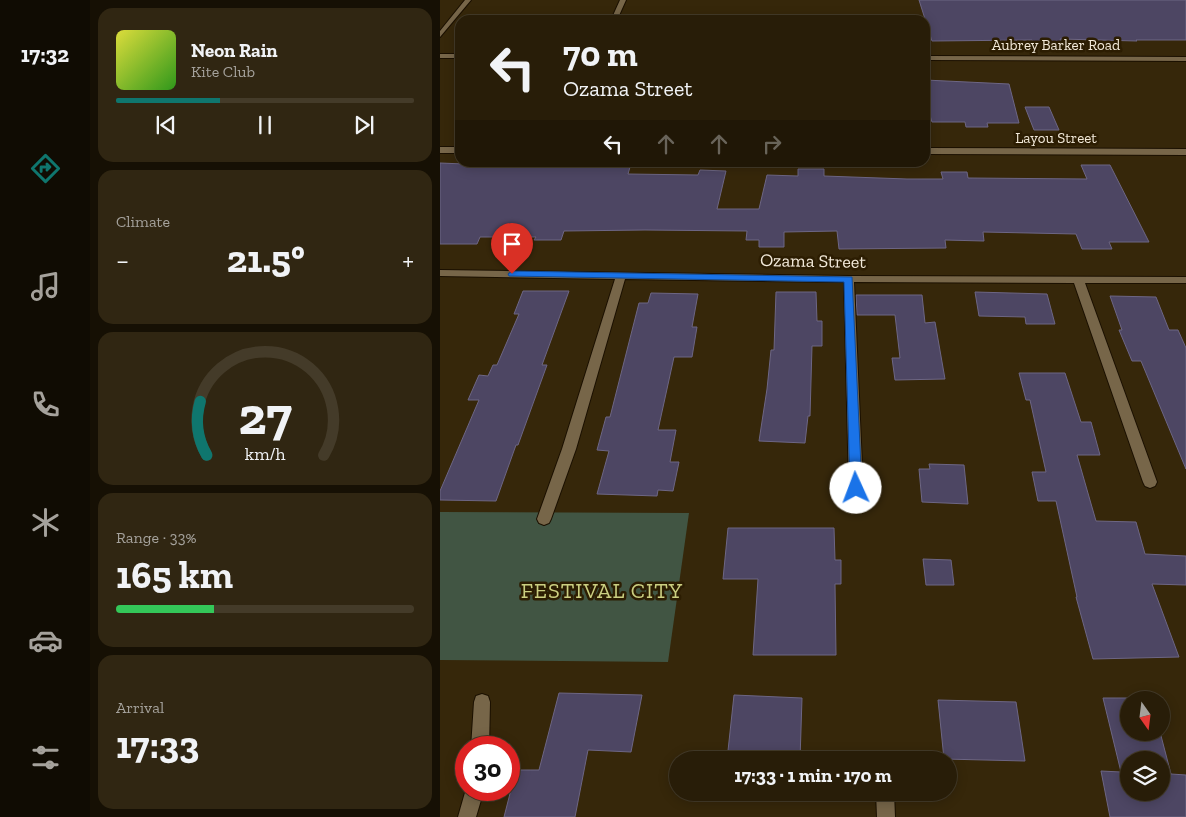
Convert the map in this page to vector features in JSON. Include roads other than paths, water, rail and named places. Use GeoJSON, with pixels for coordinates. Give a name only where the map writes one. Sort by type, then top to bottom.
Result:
{"type":"FeatureCollection","features":[{"type":"Feature","properties":{"kind":"street"},"geometry":{"type":"LineString","coordinates":[[456,15],[468,0]]}},
{"type":"Feature","properties":{"kind":"street"},"geometry":{"type":"LineString","coordinates":[[616,15],[623,0]]}},
{"type":"Feature","properties":{"kind":"street"},"geometry":{"type":"LineString","coordinates":[[440,35],[455,16]]}},
{"type":"Feature","properties":{"kind":"street"},"geometry":{"type":"LineString","coordinates":[[440,56],[455,56]]}},
{"type":"Feature","properties":{"kind":"street","name":"Aubrey Barker Road"},"geometry":{"type":"LineString","coordinates":[[930,58],[1186,60]]}},
{"type":"Feature","properties":{"kind":"street"},"geometry":{"type":"LineString","coordinates":[[440,150],[455,150]]}},
{"type":"Feature","properties":{"kind":"street","name":"Layou Street"},"geometry":{"type":"LineString","coordinates":[[930,151],[1186,152]]}},
{"type":"Feature","properties":{"kind":"street","name":"Ozama Street"},"geometry":{"type":"LineString","coordinates":[[440,273],[849,279],[1186,280]]}},
{"type":"Feature","properties":{"kind":"street"},"geometry":{"type":"LineString","coordinates":[[544,519],[569,449],[621,275]]}},
{"type":"Feature","properties":{"kind":"street"},"geometry":{"type":"LineString","coordinates":[[849,279],[856,488]]}},
{"type":"Feature","properties":{"kind":"street"},"geometry":{"type":"LineString","coordinates":[[1078,279],[1150,482]]}},
{"type":"Feature","properties":{"kind":"street"},"geometry":{"type":"LineString","coordinates":[[481,736],[482,702]]}},
{"type":"Feature","properties":{"kind":"street"},"geometry":{"type":"LineString","coordinates":[[467,817],[472,801]]}},
{"type":"Feature","properties":{"kind":"street"},"geometry":{"type":"LineString","coordinates":[[885,801],[886,817]]}},
{"type":"Feature","properties":{"kind":"district","name":"FESTIVAL CITY"},"geometry":{"type":"Point","coordinates":[602,590]}}]}
